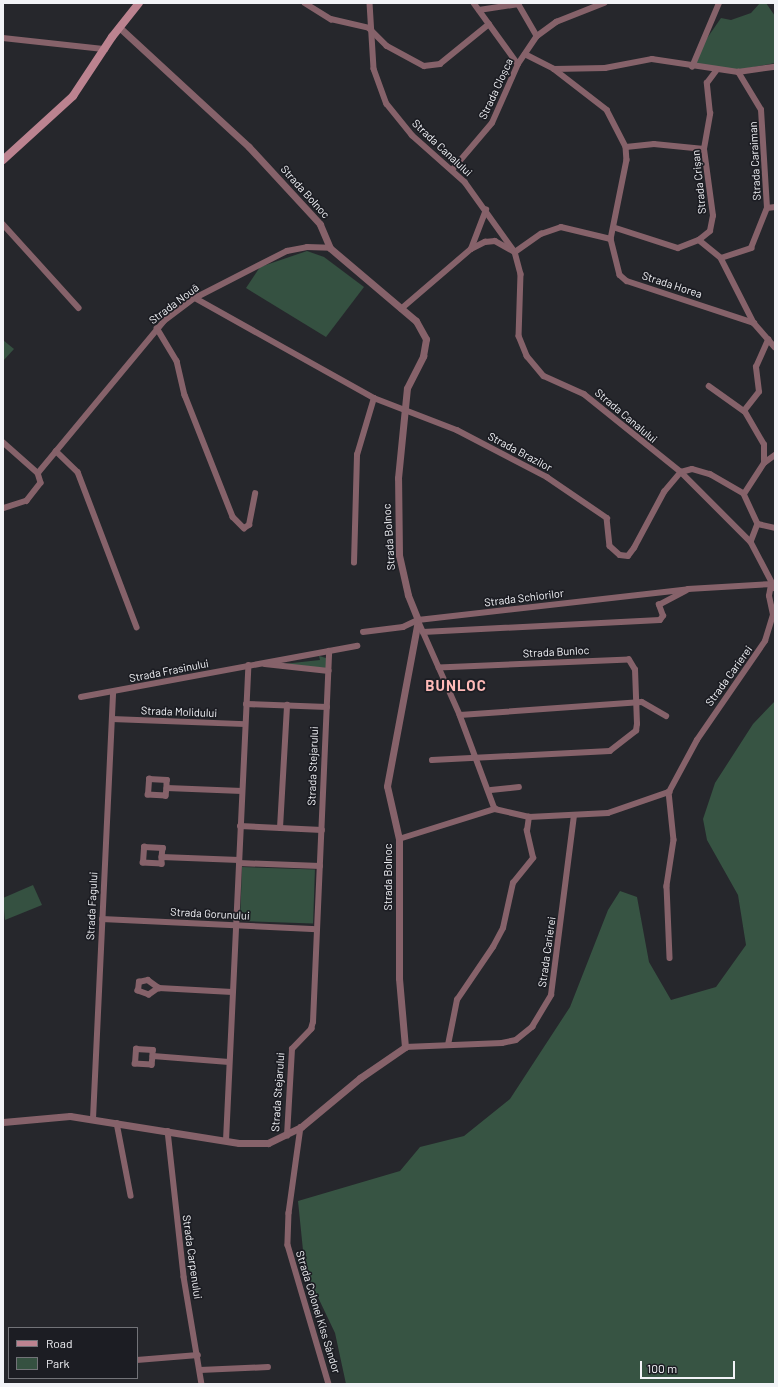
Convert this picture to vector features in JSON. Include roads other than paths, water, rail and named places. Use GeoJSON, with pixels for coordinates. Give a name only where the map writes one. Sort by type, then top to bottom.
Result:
{"type":"FeatureCollection","features":[{"type":"Feature","properties":{"kind":"main road"},"geometry":{"type":"LineString","coordinates":[[3,160],[73,96],[119,26],[139,3]]}},
{"type":"Feature","properties":{"kind":"street"},"geometry":{"type":"LineString","coordinates":[[305,3],[331,19],[369,28],[387,46],[430,67],[440,64],[489,24]]}},
{"type":"Feature","properties":{"kind":"street","name":"Strada Canalului"},"geometry":{"type":"LineString","coordinates":[[370,3],[369,28],[377,80],[387,104],[412,135],[453,169],[486,210],[515,252],[521,274],[519,336],[536,367],[553,382],[584,394],[681,472],[751,542],[774,586]]}},
{"type":"Feature","properties":{"kind":"street"},"geometry":{"type":"LineString","coordinates":[[474,3],[518,64]]}},
{"type":"Feature","properties":{"kind":"street","name":"Strada Cloșca"},"geometry":{"type":"LineString","coordinates":[[453,169],[492,123],[518,64],[537,36],[556,22],[604,3]]}},
{"type":"Feature","properties":{"kind":"street"},"geometry":{"type":"LineString","coordinates":[[692,67],[719,3]]}},
{"type":"Feature","properties":{"kind":"street"},"geometry":{"type":"LineString","coordinates":[[479,10],[518,4],[537,36]]}},
{"type":"Feature","properties":{"kind":"street","name":"Strada Bolnoc"},"geometry":{"type":"LineString","coordinates":[[119,26],[249,147],[320,224],[330,248],[402,309],[424,332],[426,346],[410,378],[404,410],[398,478],[400,555],[408,595],[418,620],[387,786],[399,839],[399,978],[405,1047]]}},
{"type":"Feature","properties":{"kind":"street"},"geometry":{"type":"LineString","coordinates":[[3,38],[105,49]]}},
{"type":"Feature","properties":{"kind":"street"},"geometry":{"type":"LineString","coordinates":[[402,309],[470,249],[495,241],[515,252],[541,234],[561,227],[612,239],[616,228],[627,160],[626,147],[607,110],[554,69],[525,54]]}},
{"type":"Feature","properties":{"kind":"street"},"geometry":{"type":"LineString","coordinates":[[554,69],[605,68],[652,59],[716,71],[738,72],[775,67]]}},
{"type":"Feature","properties":{"kind":"street","name":"Strada Crișan"},"geometry":{"type":"LineString","coordinates":[[699,240],[710,232],[713,216],[704,149],[710,114],[707,83],[716,71]]}},
{"type":"Feature","properties":{"kind":"street","name":"Strada Caraiman"},"geometry":{"type":"LineString","coordinates":[[738,72],[761,110],[767,208]]}},
{"type":"Feature","properties":{"kind":"street"},"geometry":{"type":"LineString","coordinates":[[626,147],[654,144],[704,149]]}},
{"type":"Feature","properties":{"kind":"street"},"geometry":{"type":"LineString","coordinates":[[721,258],[751,248],[767,208],[775,206]]}},
{"type":"Feature","properties":{"kind":"street"},"geometry":{"type":"LineString","coordinates":[[470,249],[486,210]]}},
{"type":"Feature","properties":{"kind":"street"},"geometry":{"type":"LineString","coordinates":[[3,224],[79,308]]}},
{"type":"Feature","properties":{"kind":"street"},"geometry":{"type":"LineString","coordinates":[[616,228],[678,248],[699,240],[721,258],[754,323],[775,347]]}},
{"type":"Feature","properties":{"kind":"street","name":"Strada Horea"},"geometry":{"type":"LineString","coordinates":[[612,239],[613,257],[627,281],[754,323]]}},
{"type":"Feature","properties":{"kind":"street","name":"Strada Nouă"},"geometry":{"type":"LineString","coordinates":[[38,473],[157,328],[195,298],[286,251],[307,247],[330,248]]}},
{"type":"Feature","properties":{"kind":"street","name":"Strada Brazilor"},"geometry":{"type":"LineString","coordinates":[[195,298],[374,398],[457,430],[559,485],[607,518],[610,546],[620,555],[628,556],[634,548],[664,492],[681,472]]}},
{"type":"Feature","properties":{"kind":"street"},"geometry":{"type":"LineString","coordinates":[[157,328],[177,361],[185,395],[233,517],[244,528],[249,525],[255,494]]}},
{"type":"Feature","properties":{"kind":"street"},"geometry":{"type":"LineString","coordinates":[[744,411],[759,392],[756,367],[768,340]]}},
{"type":"Feature","properties":{"kind":"street"},"geometry":{"type":"LineString","coordinates":[[709,386],[744,411],[764,445],[764,463]]}},
{"type":"Feature","properties":{"kind":"street"},"geometry":{"type":"LineString","coordinates":[[354,563],[357,455],[374,398]]}},
{"type":"Feature","properties":{"kind":"street"},"geometry":{"type":"LineString","coordinates":[[3,442],[38,473],[41,483],[35,495],[3,509]]}},
{"type":"Feature","properties":{"kind":"street"},"geometry":{"type":"LineString","coordinates":[[56,451],[78,472],[137,627]]}},
{"type":"Feature","properties":{"kind":"street"},"geometry":{"type":"LineString","coordinates":[[744,494],[764,463],[775,455]]}},
{"type":"Feature","properties":{"kind":"street"},"geometry":{"type":"LineString","coordinates":[[681,472],[692,469],[710,474],[744,494],[758,524],[751,542]]}},
{"type":"Feature","properties":{"kind":"street"},"geometry":{"type":"LineString","coordinates":[[758,524],[775,528]]}},
{"type":"Feature","properties":{"kind":"street","name":"Strada Schiorilor"},"geometry":{"type":"LineString","coordinates":[[363,632],[404,628],[418,620],[688,589],[774,586]]}},
{"type":"Feature","properties":{"kind":"street","name":"Strada Carierei"},"geometry":{"type":"LineString","coordinates":[[669,792],[736,680],[758,655],[774,614],[769,596],[774,586]]}},
{"type":"Feature","properties":{"kind":"street","name":"Strada Schiorilor"},"geometry":{"type":"LineString","coordinates":[[423,632],[660,620],[663,616],[659,605],[688,589]]}},
{"type":"Feature","properties":{"kind":"street"},"geometry":{"type":"LineString","coordinates":[[418,620],[491,790],[495,809]]}},
{"type":"Feature","properties":{"kind":"street","name":"Strada Frasinului"},"geometry":{"type":"LineString","coordinates":[[81,698],[357,646]]}},
{"type":"Feature","properties":{"kind":"street","name":"Strada Stejarului"},"geometry":{"type":"LineString","coordinates":[[3,1122],[42,1116],[93,1119],[226,1141],[260,1144],[287,1136],[292,1049],[313,1026],[329,651]]}},
{"type":"Feature","properties":{"kind":"street","name":"Strada Bunloc"},"geometry":{"type":"LineString","coordinates":[[439,668],[623,659],[629,660],[635,670],[637,703],[636,731],[610,751],[477,756]]}},
{"type":"Feature","properties":{"kind":"street","name":"Strada Frasinului"},"geometry":{"type":"LineString","coordinates":[[260,664],[329,671]]}},
{"type":"Feature","properties":{"kind":"street"},"geometry":{"type":"LineString","coordinates":[[226,1141],[248,666]]}},
{"type":"Feature","properties":{"kind":"street","name":"Strada Fagului"},"geometry":{"type":"LineString","coordinates":[[93,1119],[113,693]]}},
{"type":"Feature","properties":{"kind":"street"},"geometry":{"type":"LineString","coordinates":[[460,715],[637,703],[650,704],[666,716]]}},
{"type":"Feature","properties":{"kind":"street"},"geometry":{"type":"LineString","coordinates":[[246,704],[327,707]]}},
{"type":"Feature","properties":{"kind":"street"},"geometry":{"type":"LineString","coordinates":[[280,828],[287,705]]}},
{"type":"Feature","properties":{"kind":"street","name":"Strada Molidului"},"geometry":{"type":"LineString","coordinates":[[112,719],[245,724]]}},
{"type":"Feature","properties":{"kind":"street"},"geometry":{"type":"LineString","coordinates":[[432,760],[477,756]]}},
{"type":"Feature","properties":{"kind":"street"},"geometry":{"type":"LineString","coordinates":[[149,779],[167,780],[167,788],[166,796],[148,795],[149,779]]}},
{"type":"Feature","properties":{"kind":"street"},"geometry":{"type":"LineString","coordinates":[[491,790],[519,787]]}},
{"type":"Feature","properties":{"kind":"street"},"geometry":{"type":"LineString","coordinates":[[167,788],[242,791]]}},
{"type":"Feature","properties":{"kind":"street"},"geometry":{"type":"LineString","coordinates":[[399,839],[495,809],[529,817],[574,816],[608,813],[669,792],[674,840],[667,886],[670,958]]}},
{"type":"Feature","properties":{"kind":"street","name":"Strada Carierei"},"geometry":{"type":"LineString","coordinates":[[405,1047],[516,1040],[532,1028],[548,1002],[574,816]]}},
{"type":"Feature","properties":{"kind":"street"},"geometry":{"type":"LineString","coordinates":[[448,1045],[457,1000],[493,947],[503,928],[513,883],[533,858],[527,831],[529,817]]}},
{"type":"Feature","properties":{"kind":"street"},"geometry":{"type":"LineString","coordinates":[[240,826],[322,830]]}},
{"type":"Feature","properties":{"kind":"street"},"geometry":{"type":"LineString","coordinates":[[144,847],[163,848],[162,857],[162,864],[143,863],[144,847]]}},
{"type":"Feature","properties":{"kind":"street"},"geometry":{"type":"LineString","coordinates":[[162,857],[320,866]]}},
{"type":"Feature","properties":{"kind":"street","name":"Strada Gorunului"},"geometry":{"type":"LineString","coordinates":[[102,919],[317,929]]}},
{"type":"Feature","properties":{"kind":"street"},"geometry":{"type":"LineString","coordinates":[[159,988],[232,992]]}},
{"type":"Feature","properties":{"kind":"street"},"geometry":{"type":"LineString","coordinates":[[287,1136],[301,1127],[360,1078],[405,1047]]}},
{"type":"Feature","properties":{"kind":"street"},"geometry":{"type":"LineString","coordinates":[[153,1056],[229,1062]]}},
{"type":"Feature","properties":{"kind":"street"},"geometry":{"type":"LineString","coordinates":[[117,1123],[131,1196]]}},
{"type":"Feature","properties":{"kind":"street","name":"Strada Colonel Kiss Sándor"},"geometry":{"type":"LineString","coordinates":[[301,1127],[289,1213],[288,1246],[329,1384]]}},
{"type":"Feature","properties":{"kind":"street","name":"Strada Carpenului"},"geometry":{"type":"LineString","coordinates":[[168,1131],[184,1277],[202,1384]]}},
{"type":"Feature","properties":{"kind":"street"},"geometry":{"type":"LineString","coordinates":[[138,1360],[198,1355]]}},
{"type":"Feature","properties":{"kind":"street"},"geometry":{"type":"LineString","coordinates":[[200,1370],[268,1367]]}},
{"type":"Feature","properties":{"kind":"district","name":"BUNLOC"},"geometry":{"type":"Point","coordinates":[456,686]}}]}
